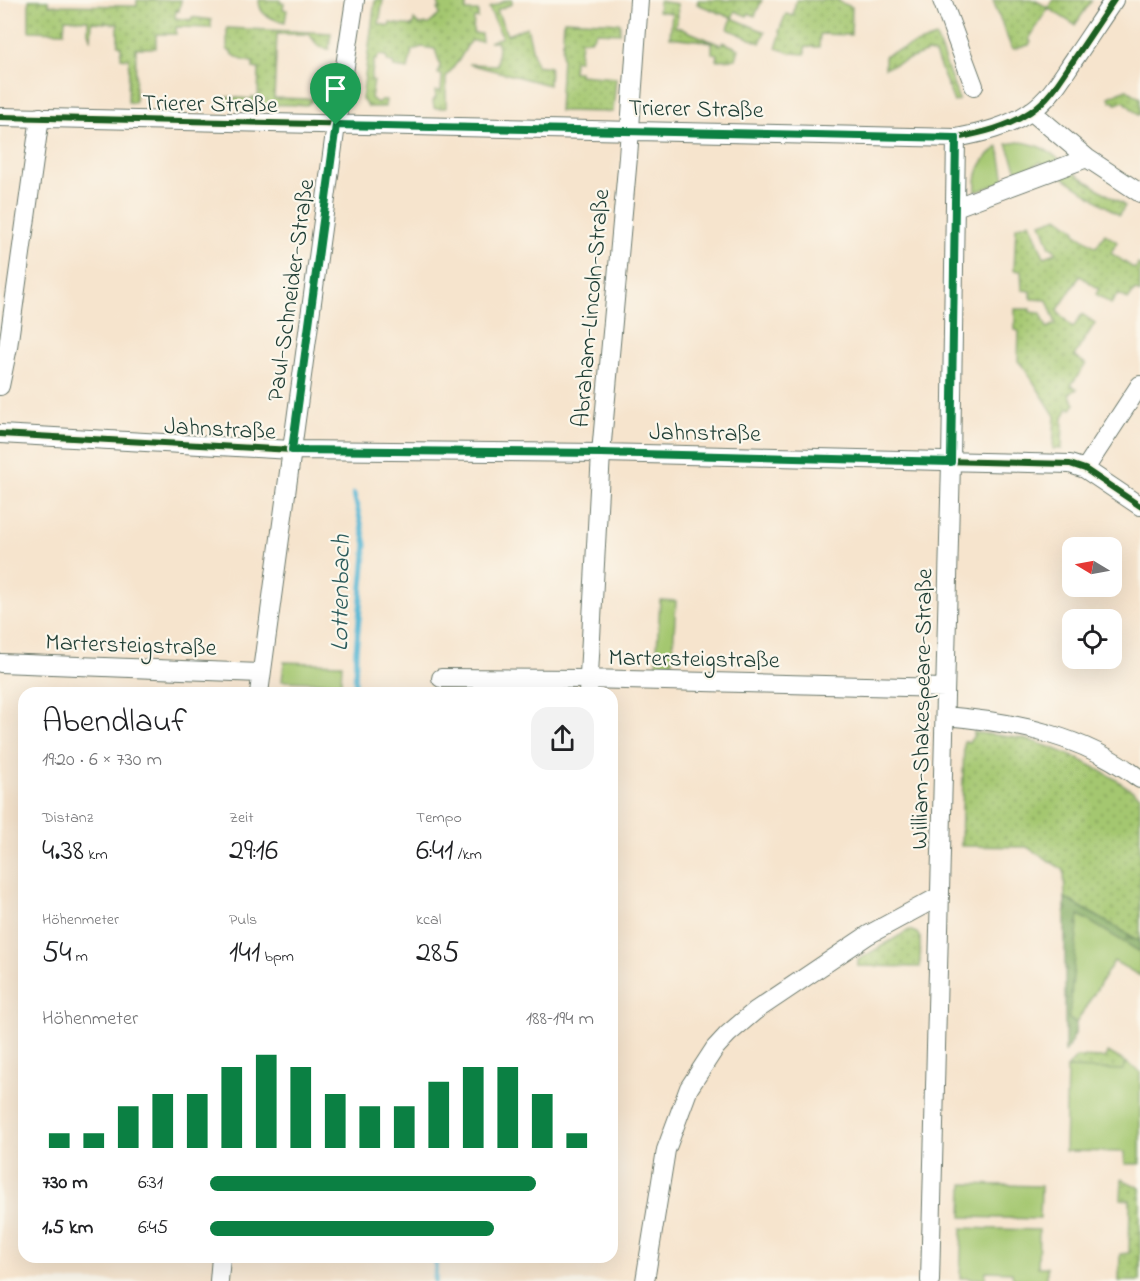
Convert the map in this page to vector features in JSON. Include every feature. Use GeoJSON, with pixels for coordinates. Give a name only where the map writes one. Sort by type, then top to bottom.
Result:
{"type":"FeatureCollection","features":[{"type":"Feature","properties":{"kind":"street","name":"Paul-Schneider-Straße"},"geometry":{"type":"LineString","coordinates":[[259,687],[355,0]]}},
{"type":"Feature","properties":{"kind":"street","name":"Abraham-Lincoln-Straße"},"geometry":{"type":"LineString","coordinates":[[587,686],[601,453],[630,130],[639,0]]}},
{"type":"Feature","properties":{"kind":"street"},"geometry":{"type":"LineString","coordinates":[[942,0],[974,86]]}},
{"type":"Feature","properties":{"kind":"street","name":"Trierer Straße"},"geometry":{"type":"LineString","coordinates":[[0,117],[956,138],[983,133],[1007,124],[1031,111],[1047,97],[1114,0]]}},
{"type":"Feature","properties":{"kind":"street"},"geometry":{"type":"LineString","coordinates":[[1031,111],[1087,158],[1140,192]]}},
{"type":"Feature","properties":{"kind":"street"},"geometry":{"type":"LineString","coordinates":[[0,386],[4,346],[40,117]]}},
{"type":"Feature","properties":{"kind":"street","name":"William-Shakespeare-Straße"},"geometry":{"type":"LineString","coordinates":[[930,1281],[951,462],[956,138]]}},
{"type":"Feature","properties":{"kind":"street"},"geometry":{"type":"LineString","coordinates":[[956,207],[1087,158]]}},
{"type":"Feature","properties":{"kind":"street"},"geometry":{"type":"LineString","coordinates":[[1140,385],[1085,469],[1140,506]]}},
{"type":"Feature","properties":{"kind":"street","name":"Jahnstraße"},"geometry":{"type":"LineString","coordinates":[[0,434],[292,450],[601,453],[1070,464],[1085,469]]}},
{"type":"Feature","properties":{"kind":"street","name":"Martersteigstraße"},"geometry":{"type":"LineString","coordinates":[[0,663],[260,673]]}},
{"type":"Feature","properties":{"kind":"street","name":"Martersteigstraße"},"geometry":{"type":"LineString","coordinates":[[441,678],[587,686],[945,688]]}},
{"type":"Feature","properties":{"kind":"street"},"geometry":{"type":"LineString","coordinates":[[945,716],[1026,726],[1084,746],[1130,771],[1140,779]]}},
{"type":"Feature","properties":{"kind":"street"},"geometry":{"type":"LineString","coordinates":[[645,1281],[666,1150],[690,1088],[715,1048],[755,1011],[868,935],[940,896]]}},
{"type":"Feature","properties":{"kind":"street"},"geometry":{"type":"LineString","coordinates":[[219,1281],[220,1263]]}},
{"type":"Feature","properties":{"kind":"green space"},"geometry":{"type":"Polygon","coordinates":[[[29,0],[48,0],[49,5],[137,6],[137,0],[181,0],[175,18],[191,20],[192,17],[211,20],[211,28],[176,27],[176,34],[156,34],[156,48],[136,48],[135,103],[128,102],[129,59],[121,58],[121,46],[118,45],[118,24],[92,22],[91,40],[88,20],[65,19],[64,32],[29,31],[29,0]]]}},
{"type":"Feature","properties":{"kind":"green space"},"geometry":{"type":"Polygon","coordinates":[[[259,0],[281,0],[281,3],[284,3],[283,9],[287,10],[285,22],[271,18],[264,13],[259,0]]]}},
{"type":"Feature","properties":{"kind":"green space"},"geometry":{"type":"Polygon","coordinates":[[[375,0],[383,0],[379,24],[390,26],[390,23],[413,26],[414,20],[419,25],[429,24],[440,14],[437,9],[440,8],[437,0],[466,0],[466,11],[478,11],[478,18],[474,18],[473,33],[481,34],[482,41],[470,41],[446,77],[446,108],[434,108],[435,91],[441,91],[442,75],[438,74],[440,65],[435,49],[422,47],[412,50],[408,69],[394,67],[393,63],[388,62],[386,56],[379,55],[374,60],[371,98],[377,103],[386,100],[385,107],[368,107],[362,99],[375,0]]]}},
{"type":"Feature","properties":{"kind":"green space"},"geometry":{"type":"Polygon","coordinates":[[[512,0],[512,4],[497,10],[507,35],[527,27],[536,65],[550,67],[549,85],[469,64],[497,65],[498,42],[489,42],[502,37],[489,8],[512,0]]]}},
{"type":"Feature","properties":{"kind":"green space"},"geometry":{"type":"Polygon","coordinates":[[[698,0],[762,0],[755,16],[749,13],[747,16],[735,11],[732,18],[697,4],[698,0]]]}},
{"type":"Feature","properties":{"kind":"green space"},"geometry":{"type":"Polygon","coordinates":[[[796,0],[839,0],[852,7],[851,35],[820,34],[819,47],[805,47],[805,54],[791,53],[776,48],[781,33],[779,31],[786,14],[793,16],[796,0]]]}},
{"type":"Feature","properties":{"kind":"green space"},"geometry":{"type":"Polygon","coordinates":[[[993,0],[1035,0],[1048,8],[1029,39],[1031,42],[1029,45],[1014,49],[1011,47],[993,0]]]}},
{"type":"Feature","properties":{"kind":"green space"},"geometry":{"type":"Polygon","coordinates":[[[1053,0],[1092,0],[1075,25],[1048,8],[1053,0]]]}},
{"type":"Feature","properties":{"kind":"green space"},"geometry":{"type":"Polygon","coordinates":[[[659,1],[677,4],[678,17],[675,26],[721,45],[723,42],[739,49],[736,59],[716,60],[717,54],[712,53],[712,42],[670,37],[672,13],[658,11],[659,1]]]}},
{"type":"Feature","properties":{"kind":"green space"},"geometry":{"type":"Polygon","coordinates":[[[732,18],[765,32],[760,43],[728,29],[732,18]]]}},
{"type":"Feature","properties":{"kind":"green space"},"geometry":{"type":"Polygon","coordinates":[[[564,20],[620,23],[620,33],[596,32],[591,40],[581,40],[579,60],[574,60],[573,72],[579,72],[579,75],[616,78],[613,112],[559,111],[564,20]]]}},
{"type":"Feature","properties":{"kind":"green space"},"geometry":{"type":"Polygon","coordinates":[[[227,28],[331,33],[329,49],[319,47],[309,34],[277,34],[274,98],[310,99],[316,93],[316,81],[323,81],[325,76],[323,91],[307,105],[226,104],[227,97],[252,99],[252,97],[258,97],[259,69],[253,68],[253,62],[238,58],[227,49],[227,28]]]}},
{"type":"Feature","properties":{"kind":"green space"},"geometry":{"type":"Polygon","coordinates":[[[936,37],[959,100],[954,102],[935,54],[928,52],[885,68],[885,55],[936,37]]]}},
{"type":"Feature","properties":{"kind":"green space"},"geometry":{"type":"Polygon","coordinates":[[[1126,89],[1140,98],[1140,114],[1138,115],[1124,101],[1116,104],[1114,101],[1111,102],[1109,97],[1126,89]]]}},
{"type":"Feature","properties":{"kind":"green space"},"geometry":{"type":"Polygon","coordinates":[[[1018,142],[1040,147],[1060,160],[1044,166],[1041,162],[1034,165],[1035,169],[1019,176],[1007,144],[1018,142]]]}},
{"type":"Feature","properties":{"kind":"green space"},"geometry":{"type":"Polygon","coordinates":[[[999,147],[1005,181],[976,192],[976,178],[980,166],[988,155],[999,147]]]}},
{"type":"Feature","properties":{"kind":"green space"},"geometry":{"type":"Polygon","coordinates":[[[1073,172],[1125,206],[1119,215],[1061,176],[1073,172]]]}},
{"type":"Feature","properties":{"kind":"green space"},"geometry":{"type":"Polygon","coordinates":[[[1058,217],[1076,230],[1075,233],[1096,247],[1105,234],[1117,242],[1111,253],[1135,269],[1138,264],[1140,265],[1140,293],[1135,290],[1128,300],[1118,294],[1111,304],[1096,294],[1099,289],[1080,276],[1057,311],[1073,328],[1082,314],[1095,323],[1074,356],[1086,364],[1071,385],[1077,389],[1069,394],[1075,404],[1071,409],[1068,408],[1063,417],[1062,449],[1053,449],[1055,416],[1018,361],[1019,331],[1015,330],[1015,309],[1030,309],[1030,312],[1041,313],[1047,328],[1056,324],[1047,300],[1031,299],[1031,291],[1022,290],[1021,271],[1014,270],[1016,227],[1030,222],[1044,257],[1057,252],[1050,247],[1041,223],[1058,217]]]}},
{"type":"Feature","properties":{"kind":"green space"},"geometry":{"type":"Polygon","coordinates":[[[660,600],[676,601],[672,666],[656,665],[660,600]]]}},
{"type":"Feature","properties":{"kind":"green space"},"geometry":{"type":"Polygon","coordinates":[[[284,662],[342,664],[341,683],[282,681],[284,662]]]}},
{"type":"Feature","properties":{"kind":"green space"},"geometry":{"type":"Polygon","coordinates":[[[974,732],[1039,743],[1099,770],[1140,796],[1140,941],[1065,898],[1064,870],[1027,847],[961,846],[964,741],[969,742],[974,732]]]}},
{"type":"Feature","properties":{"kind":"green space"},"geometry":{"type":"Polygon","coordinates":[[[1065,898],[1140,941],[1140,952],[1079,915],[1069,1018],[1076,1023],[1075,1034],[1065,1053],[1065,898]]]}},
{"type":"Feature","properties":{"kind":"green space"},"geometry":{"type":"Polygon","coordinates":[[[1079,915],[1140,952],[1140,976],[1114,961],[1076,1023],[1069,1019],[1079,915]]]}},
{"type":"Feature","properties":{"kind":"green space"},"geometry":{"type":"Polygon","coordinates":[[[909,930],[917,933],[920,938],[920,967],[858,966],[858,960],[909,930]]]}},
{"type":"Feature","properties":{"kind":"green space"},"geometry":{"type":"Polygon","coordinates":[[[1108,1052],[1127,1063],[1123,1070],[1067,1068],[1076,1057],[1104,1058],[1108,1052]]]}},
{"type":"Feature","properties":{"kind":"green space"},"geometry":{"type":"Polygon","coordinates":[[[1127,1063],[1140,1072],[1140,1164],[1125,1164],[1125,1152],[1065,1151],[1067,1068],[1123,1070],[1127,1063]]]}},
{"type":"Feature","properties":{"kind":"green space"},"geometry":{"type":"Polygon","coordinates":[[[1122,1179],[1140,1188],[1140,1281],[1119,1281],[1120,1254],[1129,1253],[1130,1200],[1121,1199],[1122,1179]]]}},
{"type":"Feature","properties":{"kind":"green space"},"geometry":{"type":"Polygon","coordinates":[[[963,1184],[1041,1186],[1040,1219],[962,1217],[963,1184]]]}},
{"type":"Feature","properties":{"kind":"green space"},"geometry":{"type":"Polygon","coordinates":[[[962,1228],[1039,1230],[1038,1267],[1047,1267],[1047,1280],[1049,1281],[1013,1279],[1012,1272],[986,1271],[985,1279],[960,1278],[962,1228]]]}},
{"type":"Feature","properties":{"kind":"waterway","name":"Lottenbach"},"geometry":{"type":"LineString","coordinates":[[354,494],[366,544],[356,651],[355,687]]}},
{"type":"Feature","properties":{"kind":"waterway","name":"Lottenbach"},"geometry":{"type":"LineString","coordinates":[[435,1281],[436,1263]]}},
{"type":"Feature","properties":{"kind":"cycle path"},"geometry":{"type":"LineString","coordinates":[[0,117],[956,138],[1004,126],[1022,117],[1044,101],[1114,0]]}},
{"type":"Feature","properties":{"kind":"cycle path"},"geometry":{"type":"LineString","coordinates":[[0,434],[292,450],[601,453],[1070,464],[1085,469],[1140,506]]}},
{"type":"Feature","properties":{"kind":"route"},"geometry":{"type":"LineString","coordinates":[[336,125],[956,138],[951,462],[601,453],[292,450],[336,125]]}}]}
